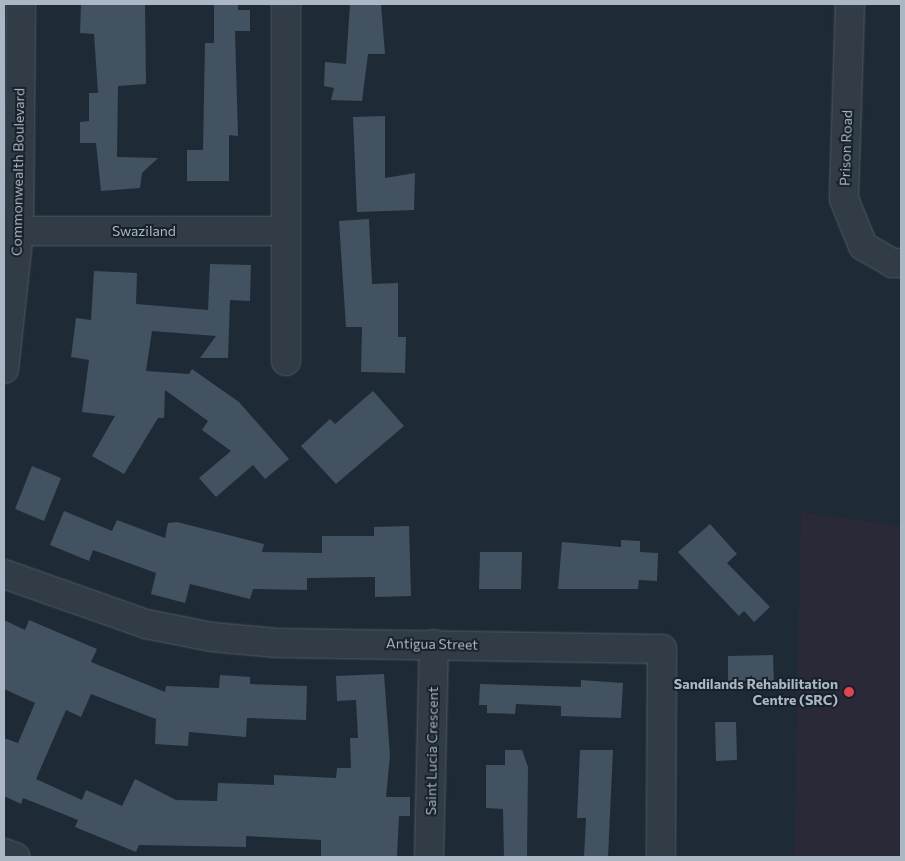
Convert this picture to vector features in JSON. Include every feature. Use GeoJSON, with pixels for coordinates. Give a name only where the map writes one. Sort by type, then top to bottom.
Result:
{"type":"FeatureCollection","features":[{"type":"Feature","properties":{"kind":"street","name":"Commonwealth Boulevard"},"geometry":{"type":"LineString","coordinates":[[4,369],[21,4]]}},
{"type":"Feature","properties":{"kind":"street"},"geometry":{"type":"LineString","coordinates":[[286,4],[284,231],[286,360]]}},
{"type":"Feature","properties":{"kind":"street","name":"Prison Road"},"geometry":{"type":"LineString","coordinates":[[850,4],[844,199],[863,246],[892,263],[901,263]]}},
{"type":"Feature","properties":{"kind":"street","name":"Swaziland"},"geometry":{"type":"LineString","coordinates":[[11,231],[284,231]]}},
{"type":"Feature","properties":{"kind":"street","name":"Antigua Street"},"geometry":{"type":"LineString","coordinates":[[4,574],[146,624],[212,637],[276,643],[662,649],[661,857]]}},
{"type":"Feature","properties":{"kind":"street","name":"Saint Lucia Crescent"},"geometry":{"type":"LineString","coordinates":[[429,857],[434,644]]}},
{"type":"Feature","properties":{"kind":"street"},"geometry":{"type":"LineString","coordinates":[[4,853],[15,857]]}},
{"type":"Feature","properties":{"kind":"shaded area","name":"Sandilands Rehabilitation Centre (SRC)"},"geometry":{"type":"Polygon","coordinates":[[[801,512],[901,526],[901,857],[794,857],[801,512]]]}},
{"type":"Feature","properties":{"kind":"building"},"geometry":{"type":"Polygon","coordinates":[[[81,4],[145,4],[146,84],[118,86],[117,157],[158,158],[142,173],[140,188],[101,191],[96,143],[80,143],[80,122],[89,121],[89,93],[98,93],[94,34],[80,33],[81,4]]]}},
{"type":"Feature","properties":{"kind":"building"},"geometry":{"type":"Polygon","coordinates":[[[214,4],[238,4],[238,10],[250,10],[250,31],[235,31],[238,136],[229,135],[229,181],[187,181],[187,150],[203,150],[205,43],[214,43],[214,4]]]}},
{"type":"Feature","properties":{"kind":"building"},"geometry":{"type":"Polygon","coordinates":[[[350,4],[381,4],[385,54],[368,54],[362,101],[331,100],[334,88],[324,86],[325,62],[346,64],[350,4]]]}},
{"type":"Feature","properties":{"kind":"building"},"geometry":{"type":"Polygon","coordinates":[[[385,116],[385,178],[415,173],[414,210],[357,212],[353,117],[385,116]]]}},
{"type":"Feature","properties":{"kind":"building"},"geometry":{"type":"Polygon","coordinates":[[[369,219],[372,284],[398,283],[398,337],[406,337],[405,373],[361,372],[362,327],[346,327],[339,221],[369,219]]]}},
{"type":"Feature","properties":{"kind":"building"},"geometry":{"type":"Polygon","coordinates":[[[210,264],[251,265],[250,301],[230,300],[228,358],[200,358],[216,336],[152,331],[146,371],[189,374],[192,369],[239,402],[289,459],[265,479],[253,465],[216,497],[199,478],[231,451],[202,430],[208,421],[165,390],[164,418],[158,418],[124,474],[92,456],[115,416],[82,412],[89,360],[71,357],[76,318],[91,320],[94,271],[137,273],[136,304],[208,310],[210,264]]]}},
{"type":"Feature","properties":{"kind":"building"},"geometry":{"type":"Polygon","coordinates":[[[373,391],[404,426],[336,484],[301,446],[330,419],[335,424],[373,391]]]}},
{"type":"Feature","properties":{"kind":"building"},"geometry":{"type":"Polygon","coordinates":[[[32,466],[61,478],[44,521],[15,509],[32,466]]]}},
{"type":"Feature","properties":{"kind":"building"},"geometry":{"type":"Polygon","coordinates":[[[64,511],[112,531],[117,520],[165,538],[168,523],[177,522],[264,544],[262,552],[322,553],[322,536],[374,536],[374,527],[409,526],[411,596],[375,597],[375,577],[307,578],[307,590],[253,589],[250,599],[190,584],[185,603],[151,594],[156,573],[93,550],[89,561],[50,545],[64,511]]]}},
{"type":"Feature","properties":{"kind":"building"},"geometry":{"type":"Polygon","coordinates":[[[710,524],[737,554],[727,563],[770,607],[754,622],[744,611],[739,616],[678,552],[710,524]]]}},
{"type":"Feature","properties":{"kind":"building"},"geometry":{"type":"Polygon","coordinates":[[[621,540],[640,541],[640,552],[658,553],[657,581],[639,580],[638,589],[558,589],[562,542],[621,547],[621,540]]]}},
{"type":"Feature","properties":{"kind":"building"},"geometry":{"type":"Polygon","coordinates":[[[480,552],[522,552],[521,589],[479,589],[480,552]]]}},
{"type":"Feature","properties":{"kind":"building"},"geometry":{"type":"Polygon","coordinates":[[[4,620],[25,630],[29,620],[97,649],[91,662],[165,692],[166,686],[219,688],[220,675],[250,677],[250,684],[307,686],[306,720],[247,718],[246,737],[189,732],[188,746],[155,744],[156,719],[91,694],[81,717],[66,710],[36,779],[82,800],[86,790],[122,806],[135,779],[176,800],[217,801],[218,783],[274,785],[274,775],[336,778],[337,768],[351,768],[350,738],[358,738],[356,700],[337,701],[336,676],[384,674],[390,756],[386,797],[410,797],[410,816],[399,816],[397,857],[321,857],[321,840],[246,836],[246,847],[139,845],[136,852],[75,827],[78,820],[23,798],[21,804],[4,796],[4,738],[18,743],[35,703],[4,689],[4,620]]]}},
{"type":"Feature","properties":{"kind":"building"},"geometry":{"type":"Polygon","coordinates":[[[773,655],[774,687],[728,687],[728,656],[773,655]]]}},
{"type":"Feature","properties":{"kind":"building"},"geometry":{"type":"Polygon","coordinates":[[[581,680],[623,683],[621,718],[561,716],[561,706],[516,704],[515,714],[487,713],[487,705],[479,705],[480,684],[581,687],[581,680]]]}},
{"type":"Feature","properties":{"kind":"building"},"geometry":{"type":"Polygon","coordinates":[[[715,722],[736,722],[737,760],[716,761],[715,722]]]}},
{"type":"Feature","properties":{"kind":"building"},"geometry":{"type":"Polygon","coordinates":[[[505,750],[522,750],[528,767],[527,857],[504,857],[503,809],[486,808],[486,765],[505,765],[505,750]]]}},
{"type":"Feature","properties":{"kind":"building"},"geometry":{"type":"Polygon","coordinates":[[[580,750],[613,750],[608,857],[584,857],[586,818],[577,818],[580,750]]]}},
{"type":"Feature","properties":{"kind":"place","name":"Sandilands Rehabilitation Centre (SRC)"},"geometry":{"type":"Point","coordinates":[849,692]}}]}
